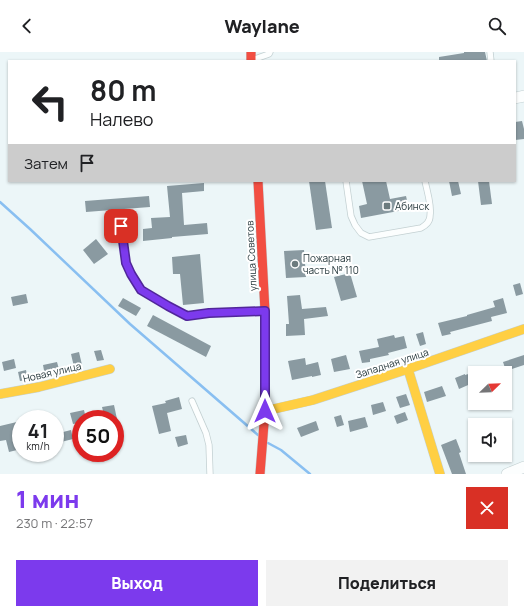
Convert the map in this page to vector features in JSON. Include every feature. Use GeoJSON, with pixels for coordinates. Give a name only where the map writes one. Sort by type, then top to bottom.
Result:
{"type":"FeatureCollection","features":[{"type":"Feature","properties":{"kind":"street","name":"улица Советов"},"geometry":{"type":"LineString","coordinates":[[258,182],[265,311],[265,411],[260,474]]}},
{"type":"Feature","properties":{"kind":"street","name":"Западная улица"},"geometry":{"type":"LineString","coordinates":[[265,411],[312,400],[524,330]]}},
{"type":"Feature","properties":{"kind":"street","name":"Новая улица"},"geometry":{"type":"LineString","coordinates":[[0,394],[39,387],[110,369]]}},
{"type":"Feature","properties":{"kind":"street"},"geometry":{"type":"LineString","coordinates":[[408,369],[440,474]]}},
{"type":"Feature","properties":{"kind":"street"},"geometry":{"type":"LineString","coordinates":[[507,474],[524,467]]}},
{"type":"Feature","properties":{"kind":"lane"},"geometry":{"type":"LineString","coordinates":[[251,58],[269,54],[270,52]]}},
{"type":"Feature","properties":{"kind":"lane"},"geometry":{"type":"LineString","coordinates":[[346,182],[351,216],[361,233],[369,237],[421,228],[427,224],[430,217],[430,209],[425,182]]}},
{"type":"Feature","properties":{"kind":"lane"},"geometry":{"type":"LineString","coordinates":[[120,214],[126,263],[141,290],[187,316],[209,313],[265,311]]}},
{"type":"Feature","properties":{"kind":"lane"},"geometry":{"type":"LineString","coordinates":[[192,401],[206,433],[209,445],[210,474]]}},
{"type":"Feature","properties":{"kind":"building"},"geometry":{"type":"Polygon","coordinates":[[[485,52],[487,60],[439,60],[439,57],[464,53],[485,52]]]}},
{"type":"Feature","properties":{"kind":"building"},"geometry":{"type":"Polygon","coordinates":[[[522,121],[524,139],[516,140],[516,122],[522,121]]]}},
{"type":"Feature","properties":{"kind":"building"},"geometry":{"type":"Polygon","coordinates":[[[309,182],[325,182],[332,228],[316,230],[309,182]]]}},
{"type":"Feature","properties":{"kind":"building"},"geometry":{"type":"Polygon","coordinates":[[[362,182],[386,182],[390,199],[406,196],[409,209],[361,218],[359,206],[367,204],[362,182]]]}},
{"type":"Feature","properties":{"kind":"building"},"geometry":{"type":"Polygon","coordinates":[[[449,182],[458,182],[461,194],[452,196],[449,182]]]}},
{"type":"Feature","properties":{"kind":"building"},"geometry":{"type":"Polygon","coordinates":[[[478,182],[489,182],[492,204],[481,205],[478,182]]]}},
{"type":"Feature","properties":{"kind":"building"},"geometry":{"type":"Polygon","coordinates":[[[204,183],[204,191],[182,193],[184,225],[207,223],[208,234],[143,241],[143,229],[152,228],[151,218],[170,217],[167,186],[204,183]]]}},
{"type":"Feature","properties":{"kind":"building"},"geometry":{"type":"Polygon","coordinates":[[[149,196],[150,207],[86,212],[85,201],[149,196]]]}},
{"type":"Feature","properties":{"kind":"building"},"geometry":{"type":"Polygon","coordinates":[[[96,239],[108,254],[94,264],[83,250],[96,239]]]}},
{"type":"Feature","properties":{"kind":"building","name":"Пожарная часть № 110"},"geometry":{"type":"Polygon","coordinates":[[[304,250],[306,277],[286,278],[284,251],[304,250]]]}},
{"type":"Feature","properties":{"kind":"building"},"geometry":{"type":"Polygon","coordinates":[[[200,254],[204,303],[183,305],[180,274],[173,274],[172,257],[200,254]]]}},
{"type":"Feature","properties":{"kind":"building"},"geometry":{"type":"Polygon","coordinates":[[[350,273],[357,297],[341,301],[334,277],[350,273]]]}},
{"type":"Feature","properties":{"kind":"building"},"geometry":{"type":"Polygon","coordinates":[[[520,283],[523,294],[516,296],[513,285],[520,283]]]}},
{"type":"Feature","properties":{"kind":"building"},"geometry":{"type":"Polygon","coordinates":[[[26,294],[28,303],[13,306],[11,297],[26,294]]]}},
{"type":"Feature","properties":{"kind":"building"},"geometry":{"type":"Polygon","coordinates":[[[300,295],[302,309],[326,307],[328,316],[304,319],[305,335],[286,336],[286,324],[289,324],[287,296],[300,295]]]}},
{"type":"Feature","properties":{"kind":"building"},"geometry":{"type":"Polygon","coordinates":[[[123,298],[141,308],[136,316],[118,306],[123,298]]]}},
{"type":"Feature","properties":{"kind":"building"},"geometry":{"type":"Polygon","coordinates":[[[503,298],[507,313],[491,317],[492,321],[450,332],[451,334],[442,336],[438,323],[495,307],[493,301],[503,298]]]}},
{"type":"Feature","properties":{"kind":"building"},"geometry":{"type":"Polygon","coordinates":[[[153,315],[211,346],[206,357],[147,326],[153,315]]]}},
{"type":"Feature","properties":{"kind":"building"},"geometry":{"type":"Polygon","coordinates":[[[423,332],[426,344],[420,346],[416,334],[423,332]]]}},
{"type":"Feature","properties":{"kind":"building"},"geometry":{"type":"Polygon","coordinates":[[[394,335],[395,338],[404,336],[407,348],[388,353],[389,355],[370,359],[370,362],[362,363],[359,351],[379,347],[377,339],[394,335]]]}},
{"type":"Feature","properties":{"kind":"building"},"geometry":{"type":"Polygon","coordinates":[[[101,350],[104,360],[97,361],[94,351],[101,350]]]}},
{"type":"Feature","properties":{"kind":"building"},"geometry":{"type":"Polygon","coordinates":[[[79,352],[82,365],[74,367],[71,354],[79,352]]]}},
{"type":"Feature","properties":{"kind":"building"},"geometry":{"type":"Polygon","coordinates":[[[346,355],[350,369],[334,372],[331,359],[346,355]]]}},
{"type":"Feature","properties":{"kind":"building"},"geometry":{"type":"Polygon","coordinates":[[[524,355],[524,365],[512,369],[512,366],[504,366],[503,362],[524,355]]]}},
{"type":"Feature","properties":{"kind":"building"},"geometry":{"type":"Polygon","coordinates":[[[305,358],[306,365],[318,362],[321,375],[292,380],[288,361],[305,358]]]}},
{"type":"Feature","properties":{"kind":"building"},"geometry":{"type":"Polygon","coordinates":[[[14,359],[16,368],[4,371],[2,362],[14,359]]]}},
{"type":"Feature","properties":{"kind":"building"},"geometry":{"type":"Polygon","coordinates":[[[57,362],[60,373],[45,376],[43,365],[57,362]]]}},
{"type":"Feature","properties":{"kind":"building"},"geometry":{"type":"Polygon","coordinates":[[[26,370],[28,380],[20,381],[18,372],[26,370]]]}},
{"type":"Feature","properties":{"kind":"building"},"geometry":{"type":"Polygon","coordinates":[[[468,374],[468,385],[459,389],[455,378],[468,374]]]}},
{"type":"Feature","properties":{"kind":"building"},"geometry":{"type":"Polygon","coordinates":[[[442,386],[446,396],[427,402],[424,392],[442,386]]]}},
{"type":"Feature","properties":{"kind":"building"},"geometry":{"type":"Polygon","coordinates":[[[406,394],[410,405],[400,408],[396,397],[406,394]]]}},
{"type":"Feature","properties":{"kind":"building"},"geometry":{"type":"Polygon","coordinates":[[[179,397],[182,409],[167,413],[171,431],[159,434],[152,406],[166,403],[165,401],[179,397]]]}},
{"type":"Feature","properties":{"kind":"building"},"geometry":{"type":"Polygon","coordinates":[[[383,402],[386,411],[373,415],[371,405],[383,402]]]}},
{"type":"Feature","properties":{"kind":"building"},"geometry":{"type":"Polygon","coordinates":[[[114,405],[115,410],[103,410],[102,407],[114,405]]]}},
{"type":"Feature","properties":{"kind":"building"},"geometry":{"type":"Polygon","coordinates":[[[405,412],[408,420],[397,424],[394,416],[405,412]]]}},
{"type":"Feature","properties":{"kind":"building"},"geometry":{"type":"Polygon","coordinates":[[[341,415],[344,425],[337,427],[334,417],[341,415]]]}},
{"type":"Feature","properties":{"kind":"building"},"geometry":{"type":"Polygon","coordinates":[[[365,417],[368,427],[350,432],[348,421],[365,417]]]}},
{"type":"Feature","properties":{"kind":"building"},"geometry":{"type":"Polygon","coordinates":[[[316,421],[319,430],[301,437],[297,428],[316,421]]]}},
{"type":"Feature","properties":{"kind":"building"},"geometry":{"type":"Polygon","coordinates":[[[12,423],[12,451],[9,452],[6,440],[0,441],[0,426],[12,423]]]}},
{"type":"Feature","properties":{"kind":"building"},"geometry":{"type":"Polygon","coordinates":[[[71,430],[72,439],[64,441],[64,432],[71,430]]]}},
{"type":"Feature","properties":{"kind":"building"},"geometry":{"type":"Polygon","coordinates":[[[186,435],[188,444],[178,447],[175,437],[186,435]]]}},
{"type":"Feature","properties":{"kind":"building"},"geometry":{"type":"Polygon","coordinates":[[[456,439],[461,452],[459,453],[466,474],[452,474],[441,445],[456,439]]]}},
{"type":"Feature","properties":{"kind":"waterway"},"geometry":{"type":"LineString","coordinates":[[0,202],[130,324],[258,435]]}},
{"type":"Feature","properties":{"kind":"waterway"},"geometry":{"type":"LineString","coordinates":[[268,443],[281,450],[310,474]]}},
{"type":"Feature","properties":{"kind":"traffic: slow"},"geometry":{"type":"LineString","coordinates":[[265,411],[313,400],[524,329]]}},
{"type":"Feature","properties":{"kind":"traffic: slow"},"geometry":{"type":"LineString","coordinates":[[0,394],[39,387],[110,369]]}},
{"type":"Feature","properties":{"kind":"traffic: slow"},"geometry":{"type":"LineString","coordinates":[[408,369],[440,474]]}},
{"type":"Feature","properties":{"kind":"traffic: jam"},"geometry":{"type":"LineString","coordinates":[[251,52],[251,60]]}},
{"type":"Feature","properties":{"kind":"traffic: jam"},"geometry":{"type":"LineString","coordinates":[[258,182],[265,311],[265,411],[260,474]]}},
{"type":"Feature","properties":{"kind":"place","name":"Абинск"},"geometry":{"type":"Point","coordinates":[387,206]}},
{"type":"Feature","properties":{"kind":"place","name":"Пожарная часть № 110"},"geometry":{"type":"Point","coordinates":[295,264]}},
{"type":"Feature","properties":{"kind":"route"},"geometry":{"type":"LineString","coordinates":[[121,226],[126,263],[141,290],[181,314],[187,316],[209,313],[265,311],[265,411]]}}]}
